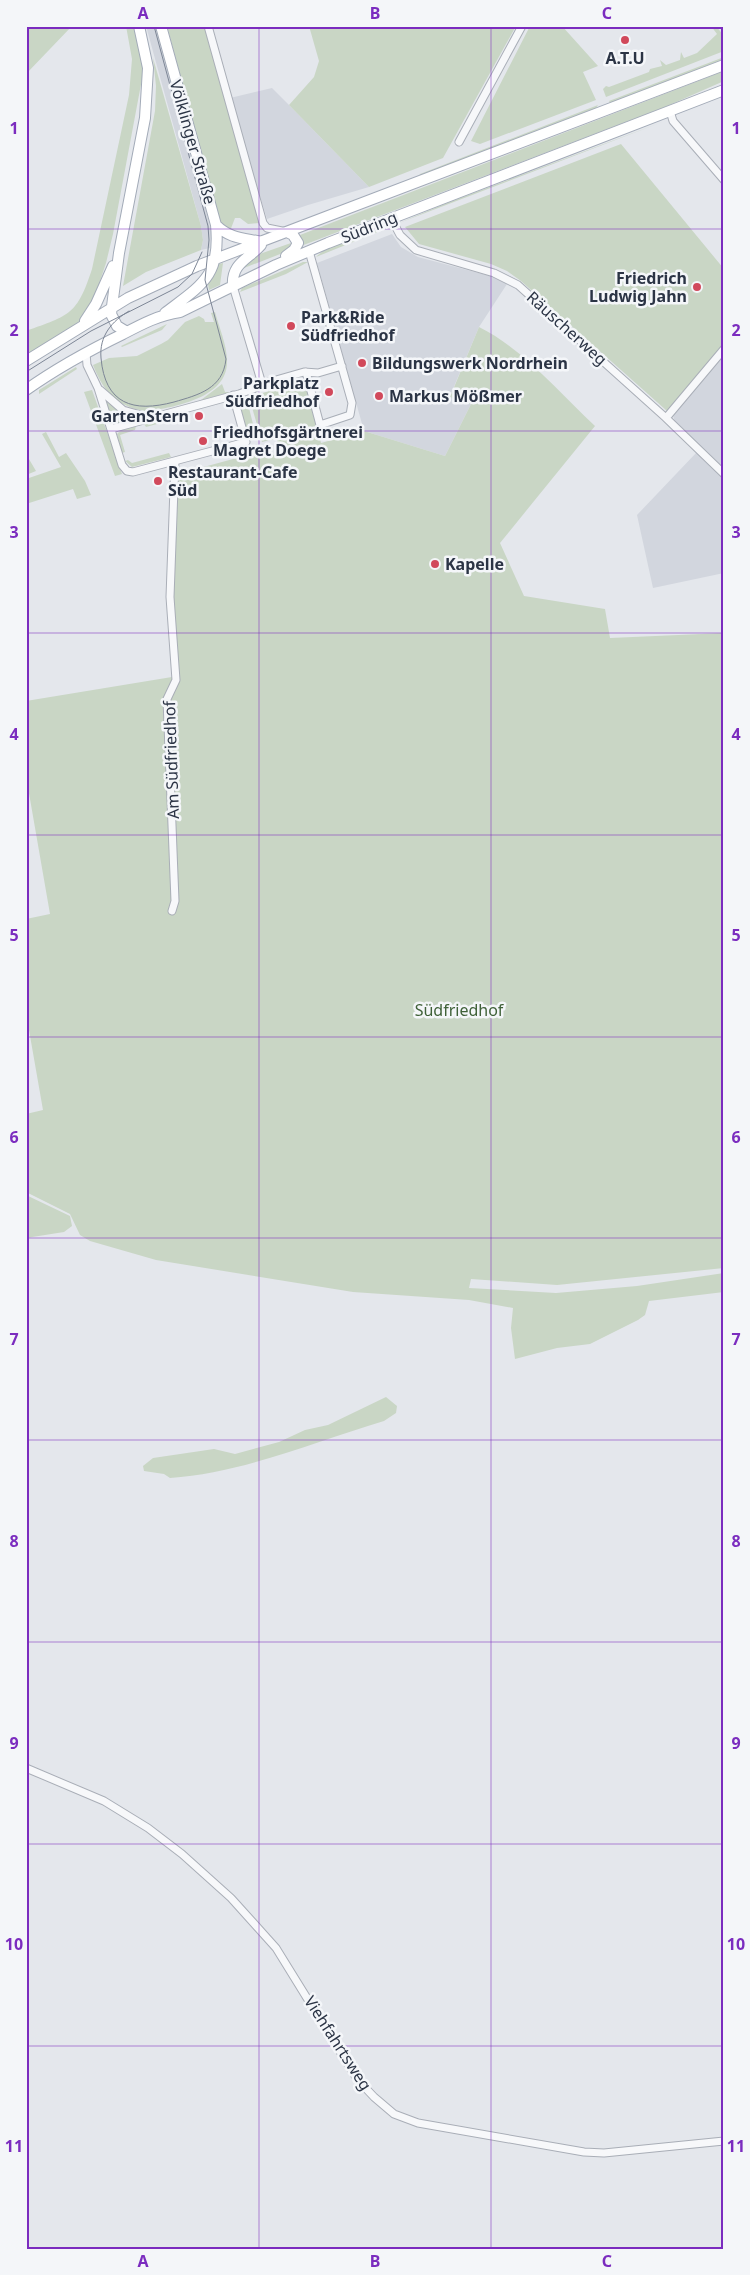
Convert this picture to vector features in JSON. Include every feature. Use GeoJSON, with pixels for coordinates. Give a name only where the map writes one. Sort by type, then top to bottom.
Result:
{"type":"FeatureCollection","features":[{"type":"Feature","properties":{"kind":"main road"},"geometry":{"type":"LineString","coordinates":[[127,332],[114,324],[111,314],[119,253],[145,118],[148,84],[145,49],[139,26]]}},
{"type":"Feature","properties":{"kind":"main road","name":"Völklinger Straße"},"geometry":{"type":"LineString","coordinates":[[161,26],[216,225],[218,242],[216,259]]}},
{"type":"Feature","properties":{"kind":"main road","name":"Südring"},"geometry":{"type":"LineString","coordinates":[[26,361],[112,307],[177,274],[724,65]]}},
{"type":"Feature","properties":{"kind":"main road","name":"Südring"},"geometry":{"type":"LineString","coordinates":[[26,390],[86,353],[163,314],[180,312],[276,265],[391,218],[724,90]]}},
{"type":"Feature","properties":{"kind":"main road"},"geometry":{"type":"LineString","coordinates":[[216,225],[233,238],[263,242]]}},
{"type":"Feature","properties":{"kind":"main road"},"geometry":{"type":"LineString","coordinates":[[276,265],[294,250],[298,244],[293,235],[287,232]]}},
{"type":"Feature","properties":{"kind":"main road"},"geometry":{"type":"LineString","coordinates":[[233,286],[233,274],[238,265],[255,252],[263,242]]}},
{"type":"Feature","properties":{"kind":"main road"},"geometry":{"type":"LineString","coordinates":[[82,325],[96,304],[119,253]]}},
{"type":"Feature","properties":{"kind":"main road"},"geometry":{"type":"LineString","coordinates":[[163,314],[196,290],[205,280],[216,259]]}},
{"type":"Feature","properties":{"kind":"street"},"geometry":{"type":"LineString","coordinates":[[208,26],[261,217],[267,228],[287,232]]}},
{"type":"Feature","properties":{"kind":"street"},"geometry":{"type":"LineString","coordinates":[[459,142],[522,26]]}},
{"type":"Feature","properties":{"kind":"street"},"geometry":{"type":"LineString","coordinates":[[670,111],[673,120],[724,180]]}},
{"type":"Feature","properties":{"kind":"street","name":"Räuscherweg"},"geometry":{"type":"LineString","coordinates":[[391,218],[400,235],[416,250],[494,273],[518,285],[666,418],[724,474]]}},
{"type":"Feature","properties":{"kind":"street"},"geometry":{"type":"LineString","coordinates":[[306,372],[320,425],[344,419],[352,412],[342,366],[309,251]]}},
{"type":"Feature","properties":{"kind":"street"},"geometry":{"type":"LineString","coordinates":[[233,286],[262,384]]}},
{"type":"Feature","properties":{"kind":"street"},"geometry":{"type":"LineString","coordinates":[[666,418],[724,349]]}},
{"type":"Feature","properties":{"kind":"street"},"geometry":{"type":"LineString","coordinates":[[86,353],[87,365],[98,388],[122,465],[127,471],[133,472],[246,442],[233,396]]}},
{"type":"Feature","properties":{"kind":"street"},"geometry":{"type":"LineString","coordinates":[[111,429],[233,396],[262,384],[306,372],[318,372],[342,366]]}},
{"type":"Feature","properties":{"kind":"street"},"geometry":{"type":"LineString","coordinates":[[98,388],[115,405],[123,410],[154,417]]}},
{"type":"Feature","properties":{"kind":"street","name":"Am Südfriedhof"},"geometry":{"type":"LineString","coordinates":[[172,911],[175,901],[166,699],[176,680],[170,597],[175,461]]}},
{"type":"Feature","properties":{"kind":"street","name":"Viehfahrtsweg"},"geometry":{"type":"LineString","coordinates":[[26,1768],[95,1797],[148,1828],[182,1854],[231,1898],[266,1934],[281,1955],[357,2079],[394,2114],[435,2127],[584,2152],[604,2153],[724,2141]]}},
{"type":"Feature","properties":{"kind":"shaded area"},"geometry":{"type":"Polygon","coordinates":[[[146,26],[155,26],[207,215],[211,232],[210,248],[201,250],[203,240],[201,226],[146,26]]]}},
{"type":"Feature","properties":{"kind":"shaded area"},"geometry":{"type":"Polygon","coordinates":[[[272,88],[369,187],[267,219],[230,98],[272,88]]]}},
{"type":"Feature","properties":{"kind":"shaded area"},"geometry":{"type":"Polygon","coordinates":[[[392,234],[401,247],[418,257],[490,276],[507,284],[479,327],[450,396],[471,404],[445,456],[364,431],[317,263],[392,234]]]}},
{"type":"Feature","properties":{"kind":"shaded area"},"geometry":{"type":"Polygon","coordinates":[[[724,354],[724,573],[653,588],[637,515],[696,453],[698,444],[675,423],[673,415],[724,354]]]}},
{"type":"Feature","properties":{"kind":"green space"},"geometry":{"type":"Polygon","coordinates":[[[28,26],[72,26],[26,74],[26,28],[28,26]]]}},
{"type":"Feature","properties":{"kind":"green space"},"geometry":{"type":"Polygon","coordinates":[[[126,26],[135,26],[142,57],[142,79],[106,263],[94,299],[84,317],[74,326],[26,356],[26,331],[53,321],[70,311],[82,296],[92,269],[129,95],[132,59],[126,26]]]}},
{"type":"Feature","properties":{"kind":"green space"},"geometry":{"type":"Polygon","coordinates":[[[167,26],[204,26],[259,223],[248,224],[240,218],[235,218],[230,231],[224,227],[218,216],[167,26]]]}},
{"type":"Feature","properties":{"kind":"green space"},"geometry":{"type":"Polygon","coordinates":[[[309,26],[516,26],[443,158],[369,187],[289,105],[314,77],[319,61],[309,26]]]}},
{"type":"Feature","properties":{"kind":"green space"},"geometry":{"type":"Polygon","coordinates":[[[530,26],[562,26],[598,66],[583,72],[596,100],[480,144],[471,141],[530,26]]]}},
{"type":"Feature","properties":{"kind":"green space"},"geometry":{"type":"Polygon","coordinates":[[[711,26],[716,26],[724,36],[724,51],[606,97],[603,89],[606,86],[609,87],[649,72],[650,69],[662,66],[660,60],[666,65],[680,60],[681,52],[684,58],[697,53],[717,34],[711,26]]]}},
{"type":"Feature","properties":{"kind":"green space"},"geometry":{"type":"Polygon","coordinates":[[[724,57],[724,59],[610,103],[609,101],[724,57]]]}},
{"type":"Feature","properties":{"kind":"green space"},"geometry":{"type":"Polygon","coordinates":[[[153,58],[201,226],[203,240],[201,250],[146,272],[123,286],[155,111],[156,86],[153,58]]]}},
{"type":"Feature","properties":{"kind":"green space"},"geometry":{"type":"Polygon","coordinates":[[[724,71],[724,81],[665,107],[301,246],[300,235],[724,71]]]}},
{"type":"Feature","properties":{"kind":"green space"},"geometry":{"type":"Polygon","coordinates":[[[598,105],[596,108],[419,176],[420,174],[598,105]]]}},
{"type":"Feature","properties":{"kind":"green space"},"geometry":{"type":"Polygon","coordinates":[[[665,121],[631,134],[399,223],[447,203],[665,121]]]}},
{"type":"Feature","properties":{"kind":"green space"},"geometry":{"type":"Polygon","coordinates":[[[621,144],[724,269],[724,347],[671,410],[667,411],[521,281],[507,271],[491,264],[419,244],[405,227],[621,144]]]}},
{"type":"Feature","properties":{"kind":"green space"},"geometry":{"type":"Polygon","coordinates":[[[387,226],[390,227],[316,257],[339,243],[387,226]]]}},
{"type":"Feature","properties":{"kind":"green space"},"geometry":{"type":"Polygon","coordinates":[[[291,243],[288,251],[244,268],[239,274],[239,270],[254,256],[291,243]]]}},
{"type":"Feature","properties":{"kind":"green space"},"geometry":{"type":"Polygon","coordinates":[[[303,262],[308,262],[286,274],[240,292],[242,288],[303,262]]]}},
{"type":"Feature","properties":{"kind":"green space"},"geometry":{"type":"Polygon","coordinates":[[[223,263],[220,285],[209,290],[208,284],[219,264],[223,263]]]}},
{"type":"Feature","properties":{"kind":"green space"},"geometry":{"type":"Polygon","coordinates":[[[215,312],[224,342],[227,361],[225,373],[211,391],[200,398],[151,412],[130,407],[108,392],[93,365],[109,358],[137,356],[168,340],[185,322],[199,316],[205,322],[214,322],[211,313],[215,312]]]}},
{"type":"Feature","properties":{"kind":"green space"},"geometry":{"type":"Polygon","coordinates":[[[167,324],[162,330],[121,346],[167,324]]]}},
{"type":"Feature","properties":{"kind":"green space","name":"Südfriedhof"},"geometry":{"type":"Polygon","coordinates":[[[479,327],[495,336],[525,359],[595,426],[500,543],[524,596],[605,609],[610,638],[724,633],[724,1268],[557,1285],[471,1279],[469,1288],[556,1293],[637,1286],[724,1273],[724,1292],[649,1301],[645,1315],[590,1344],[557,1348],[515,1359],[511,1328],[513,1308],[469,1300],[353,1292],[156,1260],[90,1241],[80,1235],[70,1214],[26,1192],[26,1114],[43,1110],[26,1013],[26,919],[50,914],[26,776],[26,701],[178,676],[172,601],[178,474],[257,451],[260,453],[267,451],[269,456],[281,453],[277,440],[318,430],[321,443],[364,431],[445,456],[471,404],[450,397],[479,327]]]}},
{"type":"Feature","properties":{"kind":"green space"},"geometry":{"type":"Polygon","coordinates":[[[76,367],[77,369],[39,394],[39,390],[76,367]]]}},
{"type":"Feature","properties":{"kind":"green space"},"geometry":{"type":"Polygon","coordinates":[[[304,381],[317,429],[262,442],[249,397],[304,381]]]}},
{"type":"Feature","properties":{"kind":"green space"},"geometry":{"type":"Polygon","coordinates":[[[222,384],[225,392],[231,392],[201,400],[222,384]]]}},
{"type":"Feature","properties":{"kind":"green space"},"geometry":{"type":"Polygon","coordinates":[[[92,390],[122,474],[115,476],[84,392],[92,390]]]}},
{"type":"Feature","properties":{"kind":"green space"},"geometry":{"type":"Polygon","coordinates":[[[246,396],[256,436],[245,431],[238,401],[246,396]]]}},
{"type":"Feature","properties":{"kind":"green space"},"geometry":{"type":"Polygon","coordinates":[[[104,400],[131,419],[119,423],[111,421],[104,400]]]}},
{"type":"Feature","properties":{"kind":"green space"},"geometry":{"type":"Polygon","coordinates":[[[176,415],[175,419],[146,427],[144,424],[176,415]]]}},
{"type":"Feature","properties":{"kind":"green space"},"geometry":{"type":"Polygon","coordinates":[[[136,426],[135,430],[120,435],[125,452],[122,453],[117,434],[121,430],[136,426]]]}},
{"type":"Feature","properties":{"kind":"green space"},"geometry":{"type":"Polygon","coordinates":[[[46,432],[59,457],[66,453],[85,481],[91,495],[77,499],[73,489],[26,504],[26,479],[61,467],[42,434],[46,432]]]}},
{"type":"Feature","properties":{"kind":"green space"},"geometry":{"type":"Polygon","coordinates":[[[169,453],[171,457],[132,467],[125,461],[128,460],[132,463],[169,453]]]}},
{"type":"Feature","properties":{"kind":"green space"},"geometry":{"type":"Polygon","coordinates":[[[26,454],[36,471],[26,475],[26,454]]]}},
{"type":"Feature","properties":{"kind":"green space"},"geometry":{"type":"Polygon","coordinates":[[[26,1195],[70,1216],[72,1226],[64,1232],[26,1238],[26,1195]]]}},
{"type":"Feature","properties":{"kind":"green space"},"geometry":{"type":"Polygon","coordinates":[[[386,1397],[397,1406],[396,1413],[384,1421],[278,1455],[224,1470],[197,1475],[170,1478],[164,1474],[144,1471],[143,1466],[153,1458],[214,1449],[235,1454],[279,1442],[305,1430],[328,1425],[386,1397]]]}},
{"type":"Feature","properties":{"kind":"tram line"},"geometry":{"type":"LineString","coordinates":[[129,311],[112,324],[102,343],[101,358],[104,374],[108,386],[115,395],[134,405],[159,405],[192,397],[215,384],[224,369],[226,359],[205,280],[209,240],[208,226],[154,26]]}},
{"type":"Feature","properties":{"kind":"tram line"},"geometry":{"type":"LineString","coordinates":[[26,372],[91,331],[178,287],[192,274],[202,252]]}},
{"type":"Feature","properties":{"kind":"place","name":"A.T.U"},"geometry":{"type":"Point","coordinates":[625,40]}},
{"type":"Feature","properties":{"kind":"place","name":"Friedrich Ludwig Jahn"},"geometry":{"type":"Point","coordinates":[697,287]}},
{"type":"Feature","properties":{"kind":"place","name":"Park&Ride Südfriedhof"},"geometry":{"type":"Point","coordinates":[291,326]}},
{"type":"Feature","properties":{"kind":"place","name":"Bildungswerk Nordrhein"},"geometry":{"type":"Point","coordinates":[362,363]}},
{"type":"Feature","properties":{"kind":"place","name":"Parkplatz Südfriedhof"},"geometry":{"type":"Point","coordinates":[329,392]}},
{"type":"Feature","properties":{"kind":"place","name":"Markus Mößmer"},"geometry":{"type":"Point","coordinates":[379,396]}},
{"type":"Feature","properties":{"kind":"place","name":"GartenStern"},"geometry":{"type":"Point","coordinates":[199,416]}},
{"type":"Feature","properties":{"kind":"place","name":"Friedhofsgärtnerei Magret Doege"},"geometry":{"type":"Point","coordinates":[203,441]}},
{"type":"Feature","properties":{"kind":"place","name":"Restaurant-Cafe Süd"},"geometry":{"type":"Point","coordinates":[158,481]}},
{"type":"Feature","properties":{"kind":"place","name":"Kapelle"},"geometry":{"type":"Point","coordinates":[435,564]}}]}
